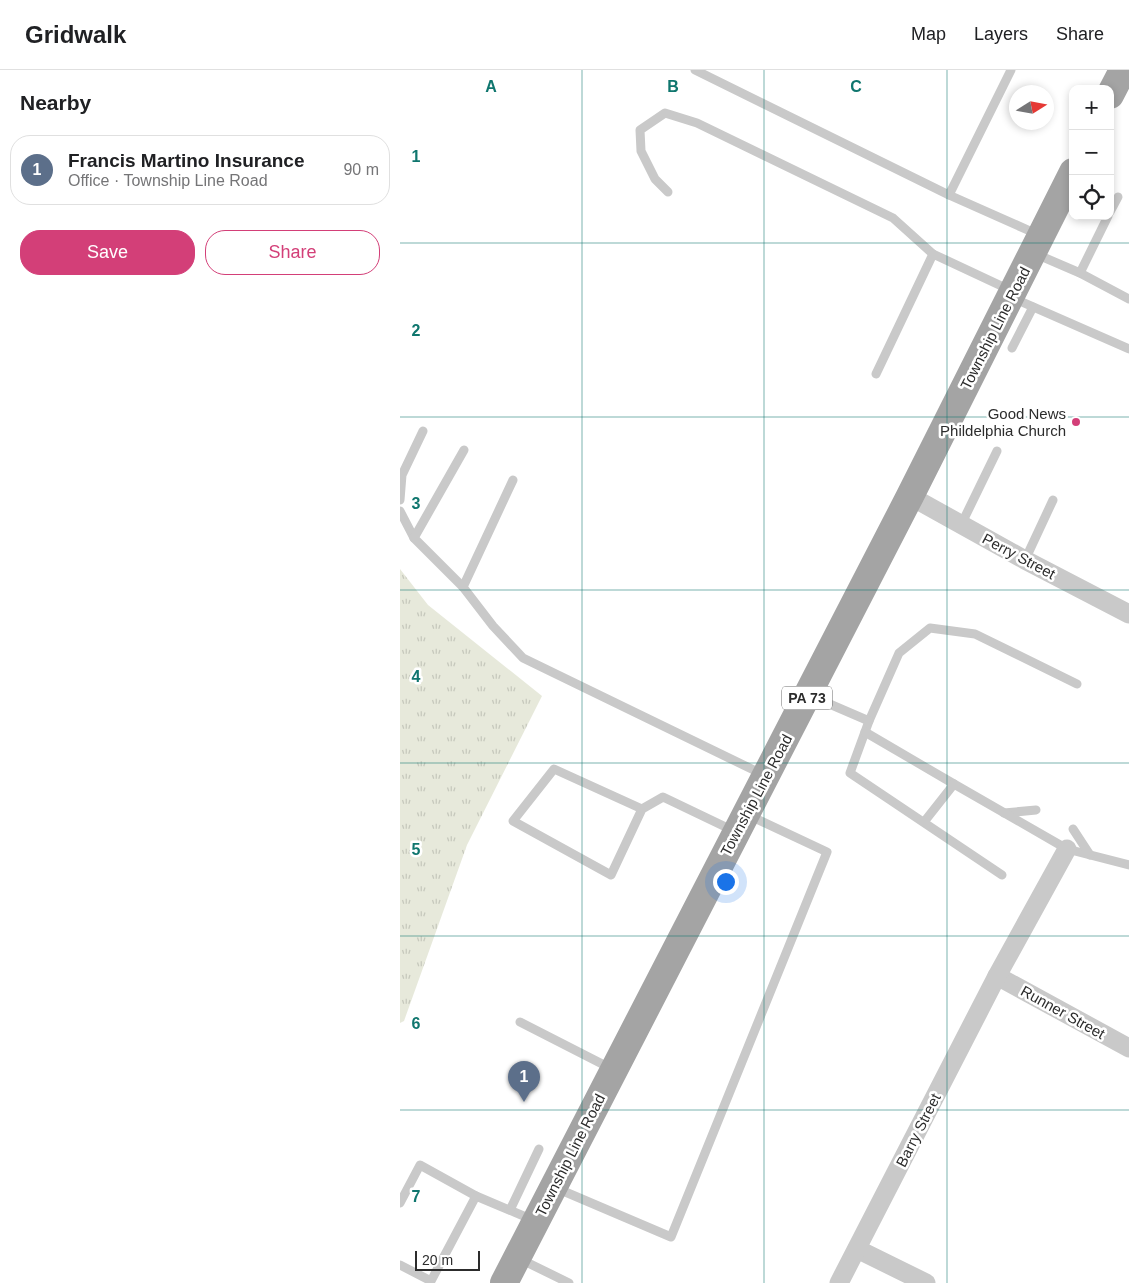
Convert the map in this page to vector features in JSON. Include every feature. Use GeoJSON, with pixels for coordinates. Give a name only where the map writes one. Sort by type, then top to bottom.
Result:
{"type":"FeatureCollection","features":[{"type":"Feature","properties":{"kind":"main road"},"geometry":{"type":"LineString","coordinates":[[1114,87],[1123,70]]}},
{"type":"Feature","properties":{"kind":"main road","name":"Township Line Road"},"geometry":{"type":"LineString","coordinates":[[504,1283],[910,496],[1019,298],[1037,244],[1072,175]]}},
{"type":"Feature","properties":{"kind":"street","name":"Perry Street"},"geometry":{"type":"LineString","coordinates":[[910,496],[1025,560],[1129,614]]}},
{"type":"Feature","properties":{"kind":"street","name":"Barry Street"},"geometry":{"type":"LineString","coordinates":[[839,1283],[997,976],[1067,849]]}},
{"type":"Feature","properties":{"kind":"street","name":"Runner Street"},"geometry":{"type":"LineString","coordinates":[[997,976],[1129,1048]]}},
{"type":"Feature","properties":{"kind":"street"},"geometry":{"type":"LineString","coordinates":[[857,1249],[926,1283]]}},
{"type":"Feature","properties":{"kind":"lane"},"geometry":{"type":"LineString","coordinates":[[695,70],[949,195],[1037,244],[1080,273],[1129,299]]}},
{"type":"Feature","properties":{"kind":"lane"},"geometry":{"type":"LineString","coordinates":[[949,195],[1011,70]]}},
{"type":"Feature","properties":{"kind":"lane"},"geometry":{"type":"LineString","coordinates":[[668,192],[654,179],[641,151],[640,130],[665,114],[698,122],[893,218],[933,254],[1019,298],[1129,350]]}},
{"type":"Feature","properties":{"kind":"lane"},"geometry":{"type":"LineString","coordinates":[[1114,204],[1118,197]]}},
{"type":"Feature","properties":{"kind":"lane"},"geometry":{"type":"LineString","coordinates":[[1080,273],[1106,220]]}},
{"type":"Feature","properties":{"kind":"lane"},"geometry":{"type":"LineString","coordinates":[[876,374],[933,254]]}},
{"type":"Feature","properties":{"kind":"lane"},"geometry":{"type":"LineString","coordinates":[[1012,348],[1019,298]]}},
{"type":"Feature","properties":{"kind":"lane"},"geometry":{"type":"LineString","coordinates":[[400,500],[402,475],[423,431]]}},
{"type":"Feature","properties":{"kind":"lane"},"geometry":{"type":"LineString","coordinates":[[414,538],[464,450]]}},
{"type":"Feature","properties":{"kind":"lane"},"geometry":{"type":"LineString","coordinates":[[961,525],[998,451]]}},
{"type":"Feature","properties":{"kind":"lane"},"geometry":{"type":"LineString","coordinates":[[463,587],[512,480]]}},
{"type":"Feature","properties":{"kind":"lane"},"geometry":{"type":"LineString","coordinates":[[1025,560],[1053,500]]}},
{"type":"Feature","properties":{"kind":"lane"},"geometry":{"type":"LineString","coordinates":[[400,511],[414,538],[463,587],[523,658],[766,776]]}},
{"type":"Feature","properties":{"kind":"lane"},"geometry":{"type":"LineString","coordinates":[[1002,874],[850,773],[869,721],[899,653],[930,628],[974,634],[1078,684]]}},
{"type":"Feature","properties":{"kind":"lane"},"geometry":{"type":"LineString","coordinates":[[808,695],[869,721]]}},
{"type":"Feature","properties":{"kind":"lane"},"geometry":{"type":"LineString","coordinates":[[865,732],[1067,849],[1129,865]]}},
{"type":"Feature","properties":{"kind":"lane"},"geometry":{"type":"LineString","coordinates":[[554,1187],[671,1238],[827,852],[663,797],[642,809],[611,875],[513,821],[554,769],[642,809]]}},
{"type":"Feature","properties":{"kind":"lane"},"geometry":{"type":"LineString","coordinates":[[924,822],[954,784]]}},
{"type":"Feature","properties":{"kind":"lane"},"geometry":{"type":"LineString","coordinates":[[1003,813],[1036,810]]}},
{"type":"Feature","properties":{"kind":"lane"},"geometry":{"type":"LineString","coordinates":[[1073,829],[1090,856]]}},
{"type":"Feature","properties":{"kind":"lane"},"geometry":{"type":"LineString","coordinates":[[520,1022],[614,1070]]}},
{"type":"Feature","properties":{"kind":"lane"},"geometry":{"type":"LineString","coordinates":[[510,1210],[540,1149]]}},
{"type":"Feature","properties":{"kind":"lane"},"geometry":{"type":"LineString","coordinates":[[400,1203],[420,1165],[476,1196],[536,1221]]}},
{"type":"Feature","properties":{"kind":"lane"},"geometry":{"type":"LineString","coordinates":[[400,1265],[431,1282],[476,1196]]}},
{"type":"Feature","properties":{"kind":"lane"},"geometry":{"type":"LineString","coordinates":[[518,1257],[569,1283]]}},
{"type":"Feature","properties":{"kind":"green space"},"geometry":{"type":"Polygon","coordinates":[[[400,569],[428,605],[542,696],[467,845],[404,1021],[400,1023],[400,569]]]}},
{"type":"Feature","properties":{"kind":"place","name":"Good News Phildelphia Church"},"geometry":{"type":"Point","coordinates":[1076,422]}},
{"type":"Feature","properties":{"kind":"place","name":"Francis Martino Insurance"},"geometry":{"type":"Point","coordinates":[524,1102]}}]}
